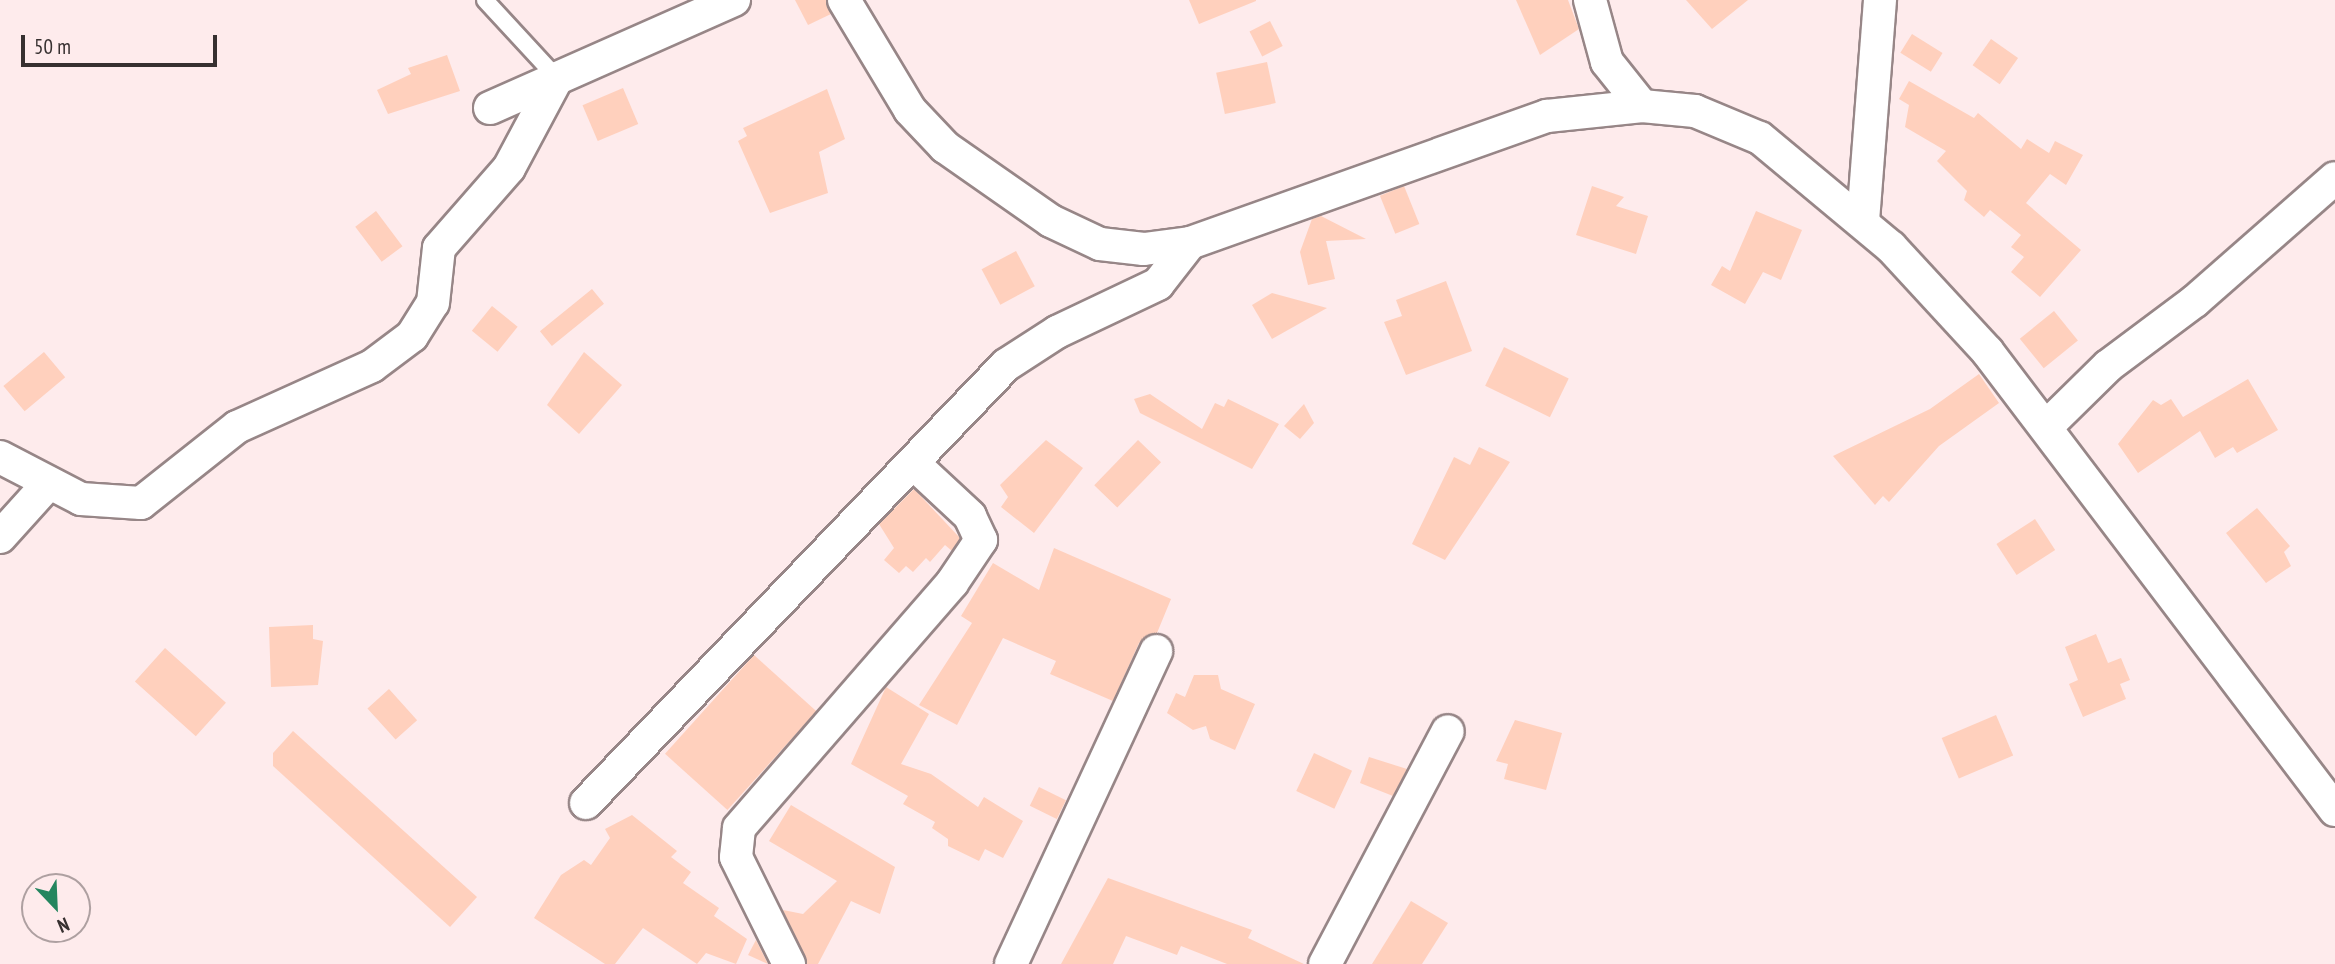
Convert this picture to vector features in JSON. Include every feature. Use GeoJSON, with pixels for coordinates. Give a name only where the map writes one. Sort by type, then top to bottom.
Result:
{"type":"FeatureCollection","features":[{"type":"Feature","properties":{"kind":"street"},"geometry":{"type":"LineString","coordinates":[[490,108],[734,0]]}},
{"type":"Feature","properties":{"kind":"street"},"geometry":{"type":"LineString","coordinates":[[844,0],[910,110],[945,147],[1051,221],[1100,244],[1144,249],[1190,243],[1547,116],[1642,106],[1695,111],[1760,138],[1863,221],[1987,351],[2335,810]]}},
{"type":"Feature","properties":{"kind":"street"},"geometry":{"type":"LineString","coordinates":[[1591,0],[1607,62],[1642,106]]}},
{"type":"Feature","properties":{"kind":"street"},"geometry":{"type":"LineString","coordinates":[[1863,221],[1880,0]]}},
{"type":"Feature","properties":{"kind":"street"},"geometry":{"type":"LineString","coordinates":[[0,457],[47,485],[81,499],[141,503],[237,426],[372,366],[412,336],[433,303],[439,248],[509,168],[557,78]]}},
{"type":"Feature","properties":{"kind":"street"},"geometry":{"type":"LineString","coordinates":[[2046,427],[2108,366],[2195,301],[2335,178]]}},
{"type":"Feature","properties":{"kind":"street"},"geometry":{"type":"LineString","coordinates":[[586,803],[1006,365],[1040,341],[1158,284],[1190,243]]}},
{"type":"Feature","properties":{"kind":"street"},"geometry":{"type":"LineString","coordinates":[[789,964],[736,857],[739,828],[952,583],[981,540],[970,516],[913,463]]}},
{"type":"Feature","properties":{"kind":"street"},"geometry":{"type":"LineString","coordinates":[[0,537],[47,485]]}},
{"type":"Feature","properties":{"kind":"street"},"geometry":{"type":"LineString","coordinates":[[1011,964],[1156,651]]}},
{"type":"Feature","properties":{"kind":"street"},"geometry":{"type":"LineString","coordinates":[[1325,964],[1448,731]]}},
{"type":"Feature","properties":{"kind":"lane"},"geometry":{"type":"LineString","coordinates":[[485,0],[557,78]]}},
{"type":"Feature","properties":{"kind":"building"},"geometry":{"type":"Polygon","coordinates":[[[795,0],[826,0],[831,14],[808,25],[795,0]]]}},
{"type":"Feature","properties":{"kind":"building"},"geometry":{"type":"Polygon","coordinates":[[[1189,0],[1256,0],[1256,1],[1199,24],[1189,0]]]}},
{"type":"Feature","properties":{"kind":"building"},"geometry":{"type":"Polygon","coordinates":[[[1516,0],[1568,0],[1579,29],[1540,55],[1516,0]]]}},
{"type":"Feature","properties":{"kind":"building"},"geometry":{"type":"Polygon","coordinates":[[[1686,0],[1748,0],[1712,29],[1686,0]]]}},
{"type":"Feature","properties":{"kind":"building"},"geometry":{"type":"Polygon","coordinates":[[[1270,21],[1283,46],[1262,56],[1250,31],[1270,21]]]}},
{"type":"Feature","properties":{"kind":"building"},"geometry":{"type":"Polygon","coordinates":[[[1912,34],[1943,53],[1931,72],[1900,53],[1912,34]]]}},
{"type":"Feature","properties":{"kind":"building"},"geometry":{"type":"Polygon","coordinates":[[[1991,39],[2018,58],[2000,84],[1973,65],[1991,39]]]}},
{"type":"Feature","properties":{"kind":"building"},"geometry":{"type":"Polygon","coordinates":[[[447,55],[460,91],[388,114],[377,90],[411,74],[408,68],[447,55]]]}},
{"type":"Feature","properties":{"kind":"building"},"geometry":{"type":"Polygon","coordinates":[[[1267,62],[1276,103],[1225,114],[1216,73],[1267,62]]]}},
{"type":"Feature","properties":{"kind":"building"},"geometry":{"type":"Polygon","coordinates":[[[1909,81],[1974,118],[1978,113],[2021,149],[2027,139],[2049,153],[2055,141],[2083,155],[2066,185],[2050,174],[2026,203],[2081,250],[2040,297],[2011,272],[2024,257],[2011,247],[2021,235],[1990,210],[1984,217],[1964,200],[1967,191],[1937,161],[1946,151],[1905,127],[1909,105],[1899,99],[1909,81]]]}},
{"type":"Feature","properties":{"kind":"building"},"geometry":{"type":"Polygon","coordinates":[[[623,88],[638,124],[598,141],[582,105],[623,88]]]}},
{"type":"Feature","properties":{"kind":"building"},"geometry":{"type":"Polygon","coordinates":[[[827,89],[845,139],[819,152],[828,193],[770,213],[738,141],[747,136],[743,128],[827,89]]]}},
{"type":"Feature","properties":{"kind":"building"},"geometry":{"type":"Polygon","coordinates":[[[1404,186],[1419,224],[1395,234],[1380,196],[1404,186]]]}},
{"type":"Feature","properties":{"kind":"building"},"geometry":{"type":"Polygon","coordinates":[[[1592,186],[1624,197],[1616,206],[1648,216],[1636,254],[1576,235],[1592,186]]]}},
{"type":"Feature","properties":{"kind":"building"},"geometry":{"type":"Polygon","coordinates":[[[376,211],[402,246],[382,262],[355,227],[376,211]]]}},
{"type":"Feature","properties":{"kind":"building"},"geometry":{"type":"Polygon","coordinates":[[[1756,211],[1802,230],[1781,280],[1763,272],[1745,304],[1711,285],[1722,266],[1730,271],[1756,211]]]}},
{"type":"Feature","properties":{"kind":"building"},"geometry":{"type":"Polygon","coordinates":[[[1321,216],[1366,239],[1326,241],[1335,279],[1308,285],[1300,252],[1312,219],[1321,216]]]}},
{"type":"Feature","properties":{"kind":"building"},"geometry":{"type":"Polygon","coordinates":[[[1016,251],[1035,286],[1000,305],[982,269],[1016,251]]]}},
{"type":"Feature","properties":{"kind":"building"},"geometry":{"type":"Polygon","coordinates":[[[1446,281],[1472,351],[1406,375],[1384,322],[1402,316],[1396,300],[1446,281]]]}},
{"type":"Feature","properties":{"kind":"building"},"geometry":{"type":"Polygon","coordinates":[[[592,289],[604,304],[552,346],[540,331],[592,289]]]}},
{"type":"Feature","properties":{"kind":"building"},"geometry":{"type":"Polygon","coordinates":[[[1272,293],[1327,308],[1272,339],[1252,305],[1272,293]]]}},
{"type":"Feature","properties":{"kind":"building"},"geometry":{"type":"Polygon","coordinates":[[[492,306],[518,327],[498,352],[472,331],[492,306]]]}},
{"type":"Feature","properties":{"kind":"building"},"geometry":{"type":"Polygon","coordinates":[[[2054,311],[2078,341],[2044,368],[2020,339],[2054,311]]]}},
{"type":"Feature","properties":{"kind":"building"},"geometry":{"type":"Polygon","coordinates":[[[1504,347],[1569,379],[1550,417],[1485,386],[1504,347]]]}},
{"type":"Feature","properties":{"kind":"building"},"geometry":{"type":"Polygon","coordinates":[[[44,352],[65,377],[25,411],[3,386],[44,352]]]}},
{"type":"Feature","properties":{"kind":"building"},"geometry":{"type":"Polygon","coordinates":[[[584,352],[622,385],[579,434],[547,405],[584,352]]]}},
{"type":"Feature","properties":{"kind":"building"},"geometry":{"type":"Polygon","coordinates":[[[1979,374],[1999,403],[1939,446],[1889,502],[1883,496],[1875,505],[1833,456],[1930,409],[1979,374]]]}},
{"type":"Feature","properties":{"kind":"building"},"geometry":{"type":"Polygon","coordinates":[[[2248,379],[2278,430],[2237,453],[2233,447],[2215,458],[2200,431],[2138,473],[2118,444],[2153,400],[2161,405],[2171,399],[2183,417],[2248,379]]]}},
{"type":"Feature","properties":{"kind":"building"},"geometry":{"type":"Polygon","coordinates":[[[1150,394],[1202,429],[1215,403],[1224,407],[1228,399],[1279,424],[1252,469],[1140,413],[1134,399],[1150,394]]]}},
{"type":"Feature","properties":{"kind":"building"},"geometry":{"type":"Polygon","coordinates":[[[1304,404],[1314,423],[1300,439],[1284,426],[1304,404]]]}},
{"type":"Feature","properties":{"kind":"building"},"geometry":{"type":"Polygon","coordinates":[[[1046,440],[1083,468],[1034,533],[1001,507],[1008,497],[1000,485],[1046,440]]]}},
{"type":"Feature","properties":{"kind":"building"},"geometry":{"type":"Polygon","coordinates":[[[1138,440],[1161,462],[1117,508],[1094,485],[1138,440]]]}},
{"type":"Feature","properties":{"kind":"building"},"geometry":{"type":"Polygon","coordinates":[[[1479,447],[1510,462],[1445,560],[1412,544],[1454,457],[1470,465],[1479,447]]]}},
{"type":"Feature","properties":{"kind":"building"},"geometry":{"type":"Polygon","coordinates":[[[914,489],[960,538],[952,551],[945,545],[930,562],[926,558],[913,572],[906,566],[899,573],[884,560],[894,548],[879,524],[914,489]]]}},
{"type":"Feature","properties":{"kind":"building"},"geometry":{"type":"Polygon","coordinates":[[[2257,508],[2290,546],[2284,552],[2291,566],[2266,583],[2226,533],[2257,508]]]}},
{"type":"Feature","properties":{"kind":"building"},"geometry":{"type":"Polygon","coordinates":[[[2035,519],[2055,550],[2017,575],[1996,544],[2035,519]]]}},
{"type":"Feature","properties":{"kind":"building"},"geometry":{"type":"Polygon","coordinates":[[[1054,548],[1171,599],[1157,633],[1139,643],[1113,701],[1050,674],[1056,661],[1003,638],[957,725],[919,705],[972,623],[961,616],[993,563],[1039,590],[1054,548]]]}},
{"type":"Feature","properties":{"kind":"building"},"geometry":{"type":"Polygon","coordinates":[[[313,625],[313,639],[323,641],[318,685],[271,687],[269,627],[313,625]]]}},
{"type":"Feature","properties":{"kind":"building"},"geometry":{"type":"Polygon","coordinates":[[[2096,634],[2108,663],[2121,658],[2130,680],[2120,684],[2126,699],[2083,717],[2069,684],[2078,680],[2065,647],[2096,634]]]}},
{"type":"Feature","properties":{"kind":"building"},"geometry":{"type":"Polygon","coordinates":[[[165,648],[226,703],[196,736],[135,681],[165,648]]]}},
{"type":"Feature","properties":{"kind":"building"},"geometry":{"type":"Polygon","coordinates":[[[754,655],[816,711],[727,810],[665,754],[754,655]]]}},
{"type":"Feature","properties":{"kind":"building"},"geometry":{"type":"Polygon","coordinates":[[[1194,675],[1218,675],[1221,689],[1255,704],[1235,750],[1210,739],[1206,726],[1193,730],[1167,713],[1176,693],[1185,697],[1194,675]]]}},
{"type":"Feature","properties":{"kind":"building"},"geometry":{"type":"Polygon","coordinates":[[[886,687],[929,714],[901,764],[931,774],[978,807],[984,797],[1023,821],[1003,858],[985,849],[979,861],[948,846],[948,839],[932,828],[935,822],[903,804],[908,796],[851,764],[886,687]]]}},
{"type":"Feature","properties":{"kind":"building"},"geometry":{"type":"Polygon","coordinates":[[[389,689],[417,720],[396,740],[367,708],[389,689]]]}},
{"type":"Feature","properties":{"kind":"building"},"geometry":{"type":"Polygon","coordinates":[[[1996,715],[2013,756],[1959,779],[1942,738],[1996,715]]]}},
{"type":"Feature","properties":{"kind":"building"},"geometry":{"type":"Polygon","coordinates":[[[1515,720],[1562,733],[1546,790],[1504,779],[1508,764],[1496,761],[1515,720]]]}},
{"type":"Feature","properties":{"kind":"building"},"geometry":{"type":"Polygon","coordinates":[[[293,731],[477,897],[450,927],[273,766],[273,753],[293,731]]]}},
{"type":"Feature","properties":{"kind":"building"},"geometry":{"type":"Polygon","coordinates":[[[1314,753],[1352,771],[1334,809],[1296,791],[1314,753]]]}},
{"type":"Feature","properties":{"kind":"building"},"geometry":{"type":"Polygon","coordinates":[[[1369,757],[1407,769],[1393,796],[1360,783],[1369,757]]]}},
{"type":"Feature","properties":{"kind":"building"},"geometry":{"type":"Polygon","coordinates":[[[1039,787],[1066,800],[1057,819],[1030,806],[1039,787]]]}},
{"type":"Feature","properties":{"kind":"building"},"geometry":{"type":"Polygon","coordinates":[[[791,805],[895,867],[880,914],[851,901],[818,964],[807,964],[783,910],[803,914],[837,881],[769,841],[791,805]]]}},
{"type":"Feature","properties":{"kind":"building"},"geometry":{"type":"Polygon","coordinates":[[[632,815],[677,851],[671,857],[691,872],[683,883],[719,908],[714,916],[747,939],[736,964],[706,953],[697,964],[643,928],[615,964],[605,964],[534,918],[561,875],[584,860],[591,865],[610,838],[605,829],[632,815]]]}},
{"type":"Feature","properties":{"kind":"building"},"geometry":{"type":"Polygon","coordinates":[[[1108,878],[1252,930],[1248,938],[1304,964],[1227,964],[1181,946],[1177,955],[1126,936],[1113,964],[1061,964],[1108,878]]]}},
{"type":"Feature","properties":{"kind":"building"},"geometry":{"type":"Polygon","coordinates":[[[1411,901],[1448,923],[1422,964],[1372,964],[1411,901]]]}},
{"type":"Feature","properties":{"kind":"building"},"geometry":{"type":"Polygon","coordinates":[[[756,940],[768,964],[748,955],[756,940]]]}}]}
